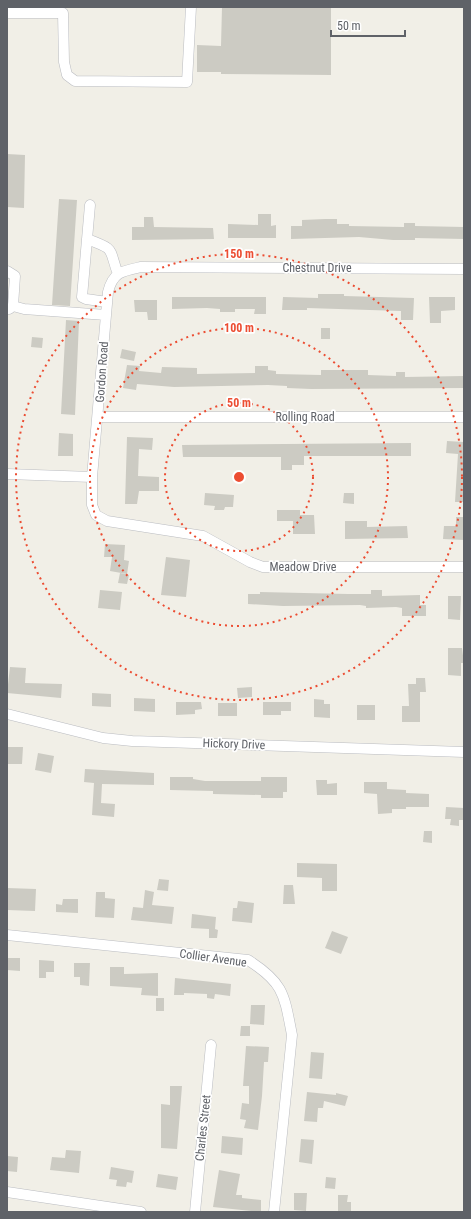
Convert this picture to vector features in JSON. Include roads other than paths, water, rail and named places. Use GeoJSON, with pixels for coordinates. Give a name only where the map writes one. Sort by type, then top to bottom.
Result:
{"type":"FeatureCollection","features":[{"type":"Feature","properties":{"kind":"street"},"geometry":{"type":"LineString","coordinates":[[7,13],[23,10],[63,10],[64,62],[67,75],[75,81],[187,82],[191,7]]}},
{"type":"Feature","properties":{"kind":"street"},"geometry":{"type":"LineString","coordinates":[[90,205],[82,297],[107,302]]}},
{"type":"Feature","properties":{"kind":"street"},"geometry":{"type":"LineString","coordinates":[[87,239],[108,247],[114,257],[120,273]]}},
{"type":"Feature","properties":{"kind":"street","name":"Chestnut Drive"},"geometry":{"type":"LineString","coordinates":[[120,273],[141,267],[464,269]]}},
{"type":"Feature","properties":{"kind":"street"},"geometry":{"type":"LineString","coordinates":[[7,271],[15,276],[10,308],[106,315]]}},
{"type":"Feature","properties":{"kind":"street","name":"Gordon Road"},"geometry":{"type":"LineString","coordinates":[[92,477],[99,417],[107,302],[111,281],[120,273]]}},
{"type":"Feature","properties":{"kind":"street","name":"Rolling Road"},"geometry":{"type":"LineString","coordinates":[[99,417],[464,417]]}},
{"type":"Feature","properties":{"kind":"street"},"geometry":{"type":"LineString","coordinates":[[7,474],[92,477]]}},
{"type":"Feature","properties":{"kind":"street","name":"Meadow Drive"},"geometry":{"type":"LineString","coordinates":[[92,477],[92,505],[96,515],[107,521],[203,536],[250,562],[263,567],[464,567]]}},
{"type":"Feature","properties":{"kind":"street","name":"Hickory Drive"},"geometry":{"type":"LineString","coordinates":[[7,714],[104,738],[132,741],[464,752]]}},
{"type":"Feature","properties":{"kind":"street","name":"Collier Avenue"},"geometry":{"type":"LineString","coordinates":[[7,935],[248,960],[267,973],[280,988],[287,1009],[292,1035],[274,1212]]}},
{"type":"Feature","properties":{"kind":"street","name":"Charles Street"},"geometry":{"type":"LineString","coordinates":[[195,1212],[211,1044]]}},
{"type":"Feature","properties":{"kind":"street"},"geometry":{"type":"LineString","coordinates":[[7,1192],[140,1212]]}},
{"type":"Feature","properties":{"kind":"street"},"geometry":{"type":"LineString","coordinates":[[75,1212],[76,1202]]}}]}
